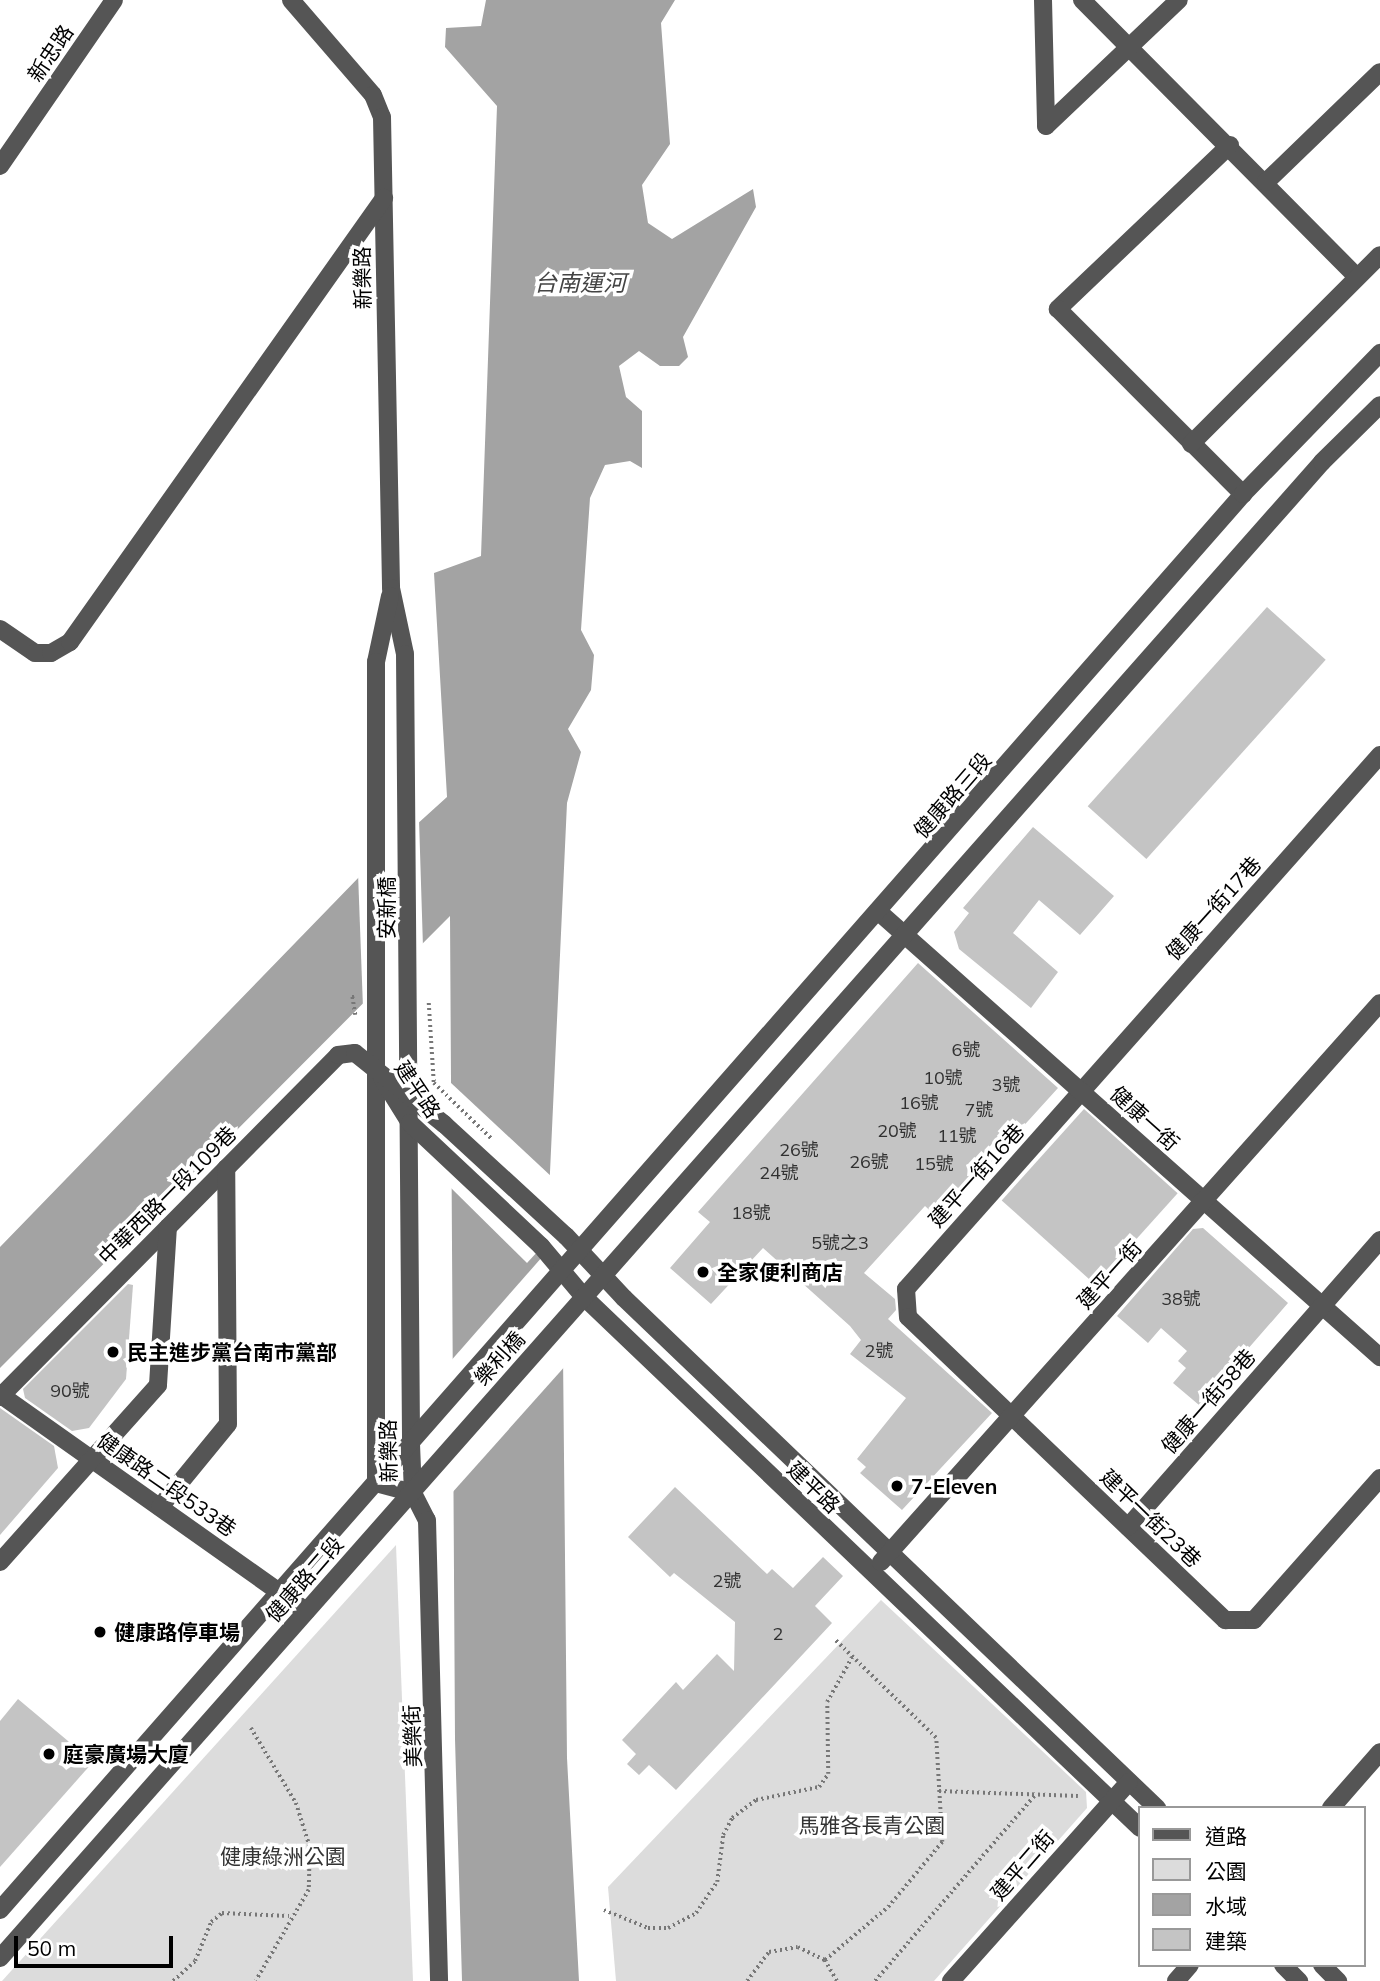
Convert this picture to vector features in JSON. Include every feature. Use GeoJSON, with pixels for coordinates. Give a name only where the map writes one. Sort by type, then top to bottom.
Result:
{"type":"FeatureCollection","features":[{"type":"Feature","properties":{"kind":"street","name":"新忠路"},"geometry":{"type":"LineString","coordinates":[[0,166],[114,0]]}},
{"type":"Feature","properties":{"kind":"street","name":"新樂路"},"geometry":{"type":"LineString","coordinates":[[291,0],[373,95],[382,117],[391,588],[405,654],[408,834]]}},
{"type":"Feature","properties":{"kind":"street"},"geometry":{"type":"LineString","coordinates":[[1043,0],[1046,126],[1179,0]]}},
{"type":"Feature","properties":{"kind":"street"},"geometry":{"type":"LineString","coordinates":[[1082,0],[1133,46],[1357,277]]}},
{"type":"Feature","properties":{"kind":"street"},"geometry":{"type":"LineString","coordinates":[[1266,182],[1380,72]]}},
{"type":"Feature","properties":{"kind":"street"},"geometry":{"type":"LineString","coordinates":[[1230,145],[1058,309],[1242,494]]}},
{"type":"Feature","properties":{"kind":"street"},"geometry":{"type":"LineString","coordinates":[[0,629],[35,653],[51,653],[70,642],[384,198]]}},
{"type":"Feature","properties":{"kind":"street"},"geometry":{"type":"LineString","coordinates":[[1191,444],[1380,255]]}},
{"type":"Feature","properties":{"kind":"street","name":"健康路三段"},"geometry":{"type":"LineString","coordinates":[[564,1271],[880,913],[1242,494],[1380,353]]}},
{"type":"Feature","properties":{"kind":"street"},"geometry":{"type":"LineString","coordinates":[[584,1297],[1322,462],[1380,405]]}},
{"type":"Feature","properties":{"kind":"street","name":"新樂路"},"geometry":{"type":"LineString","coordinates":[[374,872],[376,662],[391,588]]}},
{"type":"Feature","properties":{"kind":"street","name":"健康一街17巷"},"geometry":{"type":"LineString","coordinates":[[1081,1092],[1380,755]]}},
{"type":"Feature","properties":{"kind":"street","name":"安新橋"},"geometry":{"type":"LineString","coordinates":[[408,834],[409,981]]}},
{"type":"Feature","properties":{"kind":"street","name":"安新橋"},"geometry":{"type":"LineString","coordinates":[[373,1008],[374,872]]}},
{"type":"Feature","properties":{"kind":"street","name":"健康一街"},"geometry":{"type":"LineString","coordinates":[[880,913],[1380,1357]]}},
{"type":"Feature","properties":{"kind":"street","name":"新樂路"},"geometry":{"type":"LineString","coordinates":[[373,1008],[376,1483],[413,1493],[409,981]]}},
{"type":"Feature","properties":{"kind":"street","name":"建平一街"},"geometry":{"type":"LineString","coordinates":[[870,1573],[1380,1003]]}},
{"type":"Feature","properties":{"kind":"street","name":"中華西路一段109巷"},"geometry":{"type":"LineString","coordinates":[[1,1396],[338,1055],[355,1053],[375,1066]]}},
{"type":"Feature","properties":{"kind":"street","name":"建平路"},"geometry":{"type":"LineString","coordinates":[[375,1066],[444,1124],[556,1227],[601,1277],[1155,1806]]}},
{"type":"Feature","properties":{"kind":"street","name":"建平路"},"geometry":{"type":"LineString","coordinates":[[375,1066],[410,1123],[541,1246],[584,1297],[1138,1827]]}},
{"type":"Feature","properties":{"kind":"street","name":"建平一街16巷"},"geometry":{"type":"LineString","coordinates":[[906,1289],[1081,1092]]}},
{"type":"Feature","properties":{"kind":"street"},"geometry":{"type":"LineString","coordinates":[[160,1507],[228,1424],[226,1168]]}},
{"type":"Feature","properties":{"kind":"street"},"geometry":{"type":"LineString","coordinates":[[0,1562],[158,1385],[168,1227]]}},
{"type":"Feature","properties":{"kind":"street","name":"健康一街58巷"},"geometry":{"type":"LineString","coordinates":[[1128,1527],[1380,1240]]}},
{"type":"Feature","properties":{"kind":"street","name":"樂利橋"},"geometry":{"type":"LineString","coordinates":[[437,1414],[564,1271]]}},
{"type":"Feature","properties":{"kind":"street","name":"建平一街23巷"},"geometry":{"type":"LineString","coordinates":[[906,1289],[908,1317],[1224,1620],[1254,1620],[1380,1478]]}},
{"type":"Feature","properties":{"kind":"street","name":"樂利橋"},"geometry":{"type":"LineString","coordinates":[[448,1450],[584,1297]]}},
{"type":"Feature","properties":{"kind":"street","name":"健康路二段533巷"},"geometry":{"type":"LineString","coordinates":[[1,1396],[306,1611]]}},
{"type":"Feature","properties":{"kind":"street","name":"健康路二段"},"geometry":{"type":"LineString","coordinates":[[2,1904],[437,1414]]}},
{"type":"Feature","properties":{"kind":"street","name":"健康路二段"},"geometry":{"type":"LineString","coordinates":[[0,1958],[413,1493],[448,1450]]}},
{"type":"Feature","properties":{"kind":"street","name":"美樂街"},"geometry":{"type":"LineString","coordinates":[[413,1493],[427,1520],[439,1981]]}},
{"type":"Feature","properties":{"kind":"street"},"geometry":{"type":"LineString","coordinates":[[1333,1806],[1380,1752]]}},
{"type":"Feature","properties":{"kind":"street","name":"建平二街"},"geometry":{"type":"LineString","coordinates":[[951,1981],[1129,1782]]}},
{"type":"Feature","properties":{"kind":"street"},"geometry":{"type":"LineString","coordinates":[[1176,1981],[1188,1967]]}},
{"type":"Feature","properties":{"kind":"street"},"geometry":{"type":"LineString","coordinates":[[1285,1967],[1299,1981]]}},
{"type":"Feature","properties":{"kind":"street"},"geometry":{"type":"LineString","coordinates":[[1324,1967],[1338,1981]]}},
{"type":"Feature","properties":{"kind":"path"},"geometry":{"type":"LineString","coordinates":[[429,997],[434,1083]]}},
{"type":"Feature","properties":{"kind":"path"},"geometry":{"type":"LineString","coordinates":[[825,1960],[888,1907],[942,1842],[936,1738],[835,1640]]}},
{"type":"Feature","properties":{"kind":"path"},"geometry":{"type":"LineString","coordinates":[[604,1910],[648,1928],[668,1928],[696,1913],[717,1882],[723,1835],[732,1818],[756,1800],[819,1787],[828,1774],[827,1702],[852,1657]]}},
{"type":"Feature","properties":{"kind":"path"},"geometry":{"type":"LineString","coordinates":[[251,1728],[296,1803],[310,1847],[309,1890],[289,1916],[256,1981]]}},
{"type":"Feature","properties":{"kind":"path"},"geometry":{"type":"LineString","coordinates":[[939,1791],[1077,1795],[1098,1814]]}},
{"type":"Feature","properties":{"kind":"path"},"geometry":{"type":"LineString","coordinates":[[875,1981],[1036,1794]]}},
{"type":"Feature","properties":{"kind":"path"},"geometry":{"type":"LineString","coordinates":[[173,1981],[195,1961],[211,1922],[222,1913],[289,1916]]}},
{"type":"Feature","properties":{"kind":"path"},"geometry":{"type":"LineString","coordinates":[[747,1981],[758,1961],[783,1947],[798,1947],[825,1960],[836,1981]]}},
{"type":"Feature","properties":{"kind":"green space","name":"健康綠洲公園"},"geometry":{"type":"Polygon","coordinates":[[[396,1545],[413,1981],[2,1981],[396,1545]]]}},
{"type":"Feature","properties":{"kind":"green space","name":"馬雅各長青公園"},"geometry":{"type":"Polygon","coordinates":[[[881,1600],[1086,1792],[1087,1808],[934,1981],[616,1981],[608,1887],[881,1600]]]}},
{"type":"Feature","properties":{"kind":"water","name":"台南運河"},"geometry":{"type":"Polygon","coordinates":[[[486,0],[675,0],[661,23],[670,144],[642,185],[648,223],[672,239],[753,189],[756,207],[683,337],[688,357],[679,366],[660,366],[639,351],[619,366],[626,397],[642,411],[642,468],[630,461],[605,465],[590,498],[581,630],[594,655],[591,690],[568,729],[581,752],[567,803],[546,1259],[563,1354],[567,1758],[579,1981],[462,1981],[455,1739],[450,916],[0,1368],[0,1247],[362,874],[447,797],[434,573],[481,556],[497,106],[445,47],[446,28],[481,26],[486,0]]]}},
{"type":"Feature","properties":{"kind":"pier"},"geometry":{"type":"Polygon","coordinates":[[[419,819],[423,948],[363,1008],[358,873],[419,819]]]}},
{"type":"Feature","properties":{"kind":"pier"},"geometry":{"type":"Polygon","coordinates":[[[450,1082],[553,1178],[550,1238],[527,1263],[449,1186],[450,1082]]]}},
{"type":"Feature","properties":{"kind":"pier"},"geometry":{"type":"Polygon","coordinates":[[[550,1248],[567,1364],[451,1494],[449,1363],[550,1248]]]}},
{"type":"Feature","properties":{"kind":"building"},"geometry":{"type":"Polygon","coordinates":[[[1267,607],[1326,660],[1146,859],[1088,806],[1267,607]]]}},
{"type":"Feature","properties":{"kind":"building"},"geometry":{"type":"Polygon","coordinates":[[[1033,827],[1114,896],[1080,935],[1039,900],[1013,933],[1058,972],[1031,1008],[959,949],[954,932],[969,913],[963,908],[1033,827]]]}},
{"type":"Feature","properties":{"kind":"building"},"geometry":{"type":"Polygon","coordinates":[[[918,963],[1058,1088],[939,1219],[925,1206],[864,1273],[895,1299],[896,1310],[888,1319],[992,1413],[902,1510],[860,1473],[866,1467],[857,1459],[906,1398],[850,1354],[861,1340],[850,1326],[763,1248],[711,1304],[670,1268],[710,1222],[698,1212],[918,963]]]}},
{"type":"Feature","properties":{"kind":"building"},"geometry":{"type":"Polygon","coordinates":[[[1084,1109],[1178,1193],[1095,1285],[1002,1200],[1084,1109]]]}},
{"type":"Feature","properties":{"kind":"building"},"geometry":{"type":"Polygon","coordinates":[[[1203,1228],[1288,1303],[1199,1405],[1173,1383],[1186,1368],[1178,1361],[1187,1351],[1161,1328],[1148,1343],[1117,1316],[1193,1229],[1203,1228]]]}},
{"type":"Feature","properties":{"kind":"building"},"geometry":{"type":"Polygon","coordinates":[[[128,1284],[133,1285],[126,1379],[89,1428],[72,1431],[25,1398],[23,1389],[128,1284]]]}},
{"type":"Feature","properties":{"kind":"building"},"geometry":{"type":"Polygon","coordinates":[[[0,1408],[54,1446],[58,1468],[0,1535],[0,1408]]]}},
{"type":"Feature","properties":{"kind":"building"},"geometry":{"type":"Polygon","coordinates":[[[675,1487],[767,1574],[772,1569],[793,1588],[823,1557],[843,1576],[815,1606],[832,1623],[676,1790],[649,1765],[639,1775],[627,1764],[636,1754],[622,1740],[676,1682],[683,1690],[717,1654],[734,1671],[735,1622],[674,1573],[670,1577],[628,1537],[675,1487]]]}},
{"type":"Feature","properties":{"kind":"building"},"geometry":{"type":"Polygon","coordinates":[[[18,1699],[93,1762],[0,1867],[0,1721],[18,1699]]]}},
{"type":"Feature","properties":{"kind":"place","name":"全家便利商店"},"geometry":{"type":"Point","coordinates":[703,1272]}},
{"type":"Feature","properties":{"kind":"place","name":"民主進步黨台南市黨部"},"geometry":{"type":"Point","coordinates":[113,1352]}},
{"type":"Feature","properties":{"kind":"place","name":"7-Eleven"},"geometry":{"type":"Point","coordinates":[897,1486]}},
{"type":"Feature","properties":{"kind":"place","name":"健康路停車場"},"geometry":{"type":"Point","coordinates":[100,1632]}},
{"type":"Feature","properties":{"kind":"place","name":"庭豪廣場大廈"},"geometry":{"type":"Point","coordinates":[49,1754]}}]}
